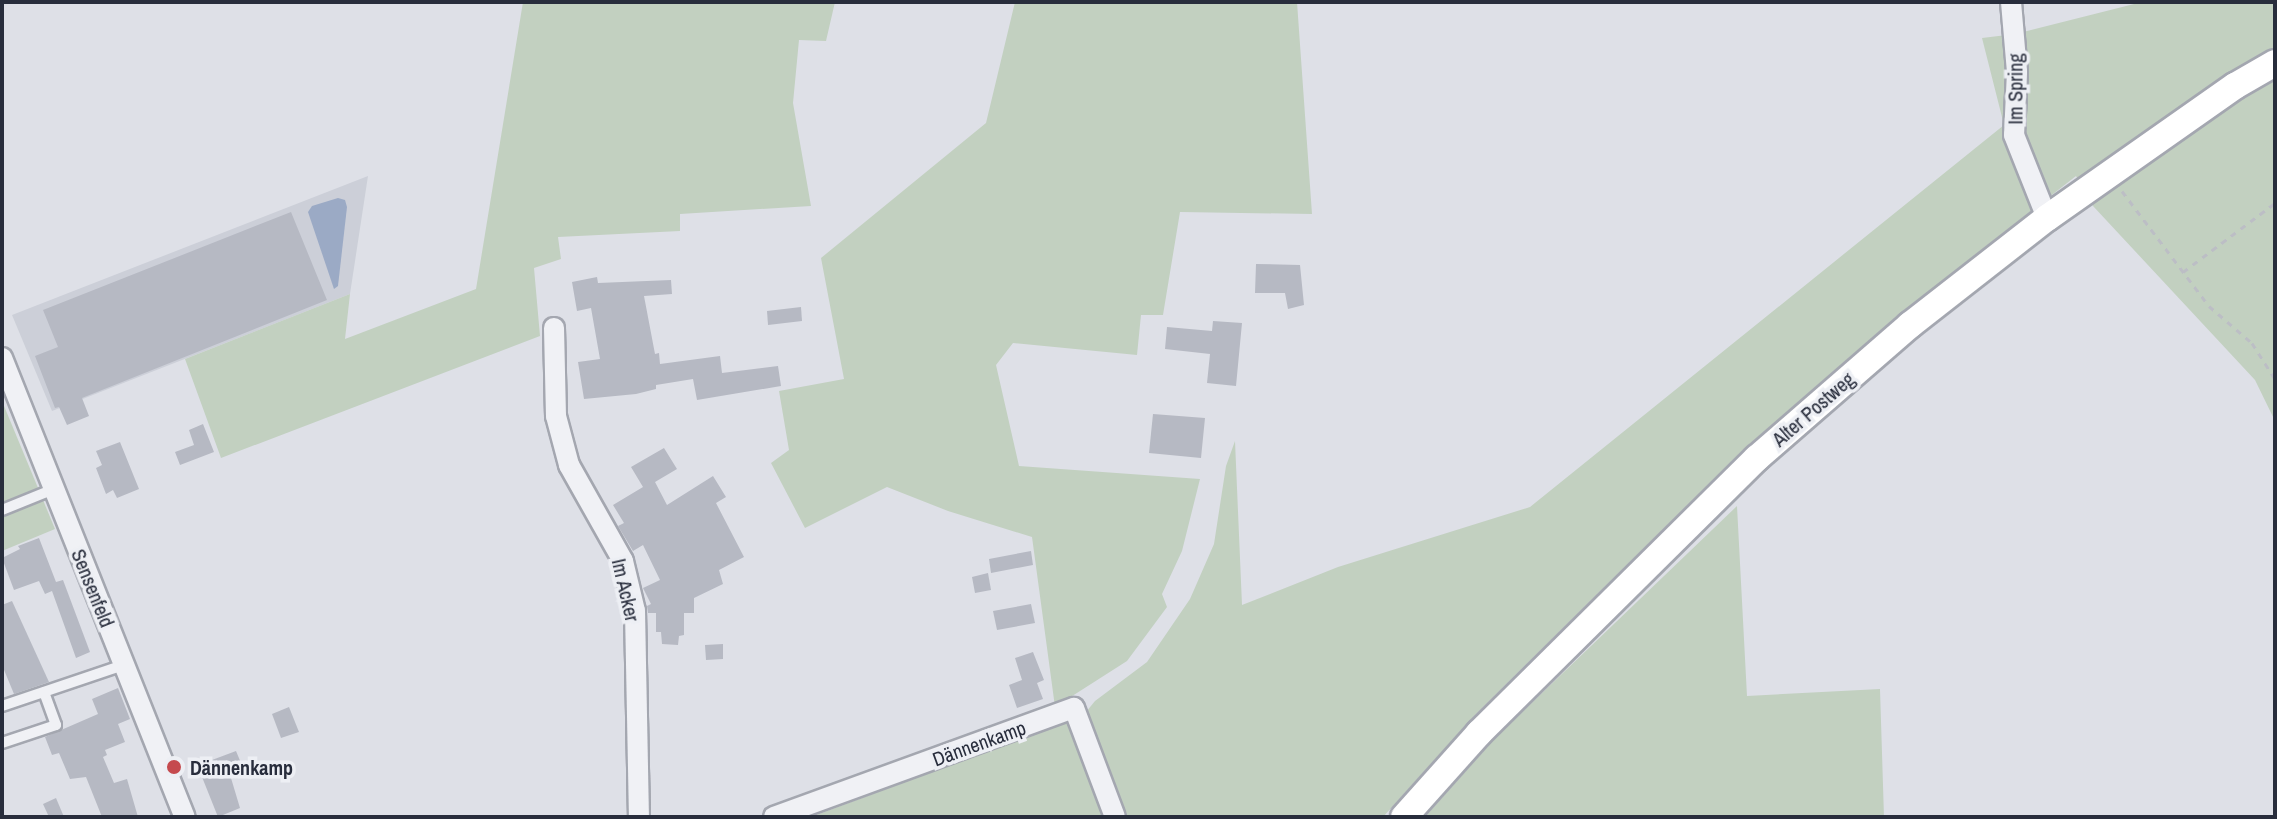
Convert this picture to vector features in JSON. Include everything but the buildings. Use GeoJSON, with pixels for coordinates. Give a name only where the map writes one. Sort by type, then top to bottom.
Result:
{"type":"FeatureCollection","features":[{"type":"Feature","properties":{"kind":"main road","name":"Alter Postweg"},"geometry":{"type":"LineString","coordinates":[[1404,817],[1479,733],[1757,458],[1910,325],[2047,218],[2235,86],[2275,63]]}},
{"type":"Feature","properties":{"kind":"street","name":"Im Spring"},"geometry":{"type":"LineString","coordinates":[[2011,2],[2017,72],[2014,135],[2047,218]]}},
{"type":"Feature","properties":{"kind":"street","name":"Im Acker"},"geometry":{"type":"LineString","coordinates":[[554,328],[556,416],[569,465],[623,561],[635,611],[639,817]]}},
{"type":"Feature","properties":{"kind":"street","name":"Sensenfeld"},"geometry":{"type":"LineString","coordinates":[[2,358],[185,817]]}},
{"type":"Feature","properties":{"kind":"street","name":"Dännenkamp"},"geometry":{"type":"LineString","coordinates":[[774,817],[1074,708],[1115,817]]}},
{"type":"Feature","properties":{"kind":"lane"},"geometry":{"type":"LineString","coordinates":[[2,510],[54,489]]}},
{"type":"Feature","properties":{"kind":"lane"},"geometry":{"type":"LineString","coordinates":[[2,706],[124,665]]}},
{"type":"Feature","properties":{"kind":"lane"},"geometry":{"type":"LineString","coordinates":[[2,743],[56,725],[44,692]]}},
{"type":"Feature","properties":{"kind":"path"},"geometry":{"type":"LineString","coordinates":[[2110,175],[2209,306],[2252,343],[2275,379]]}},
{"type":"Feature","properties":{"kind":"path"},"geometry":{"type":"LineString","coordinates":[[2183,272],[2275,203]]}},
{"type":"Feature","properties":{"kind":"shaded area"},"geometry":{"type":"Polygon","coordinates":[[[368,176],[350,294],[52,411],[12,315],[368,176]]]}},
{"type":"Feature","properties":{"kind":"green space"},"geometry":{"type":"Polygon","coordinates":[[[523,2],[835,2],[826,41],[799,40],[793,103],[811,206],[680,214],[680,231],[558,237],[561,259],[534,268],[540,336],[221,458],[185,359],[350,294],[345,339],[476,289],[523,2]]]}},
{"type":"Feature","properties":{"kind":"green space"},"geometry":{"type":"Polygon","coordinates":[[[1015,2],[1297,2],[1312,214],[1180,212],[1163,315],[1141,315],[1137,355],[1013,343],[996,365],[1019,466],[1200,479],[1182,551],[1162,594],[1167,607],[1127,661],[1055,707],[1032,537],[948,511],[887,487],[805,528],[771,463],[789,450],[779,391],[844,379],[821,258],[986,123],[1015,2]]]}},
{"type":"Feature","properties":{"kind":"green space"},"geometry":{"type":"Polygon","coordinates":[[[2142,2],[2275,2],[2275,421],[2255,380],[2093,206],[2076,176],[1897,316],[1744,449],[1474,716],[1383,817],[1125,817],[1086,712],[1095,701],[1147,662],[1190,599],[1214,544],[1226,466],[1235,441],[1242,605],[1338,567],[1530,507],[2004,125],[1982,38],[2015,34],[2142,2]]]}},
{"type":"Feature","properties":{"kind":"green space"},"geometry":{"type":"Polygon","coordinates":[[[2,401],[55,529],[2,551],[2,401]]]}},
{"type":"Feature","properties":{"kind":"green space"},"geometry":{"type":"Polygon","coordinates":[[[1737,506],[1747,696],[1880,689],[1884,817],[1425,817],[1496,737],[1737,506]]]}},
{"type":"Feature","properties":{"kind":"green space"},"geometry":{"type":"Polygon","coordinates":[[[1071,720],[1108,817],[811,817],[1071,720]]]}},
{"type":"Feature","properties":{"kind":"water"},"geometry":{"type":"Polygon","coordinates":[[[338,198],[345,200],[347,207],[338,286],[334,289],[308,212],[312,206],[338,198]]]}},
{"type":"Feature","properties":{"kind":"place","name":"Dännenkamp"},"geometry":{"type":"Point","coordinates":[174,767]}}]}
